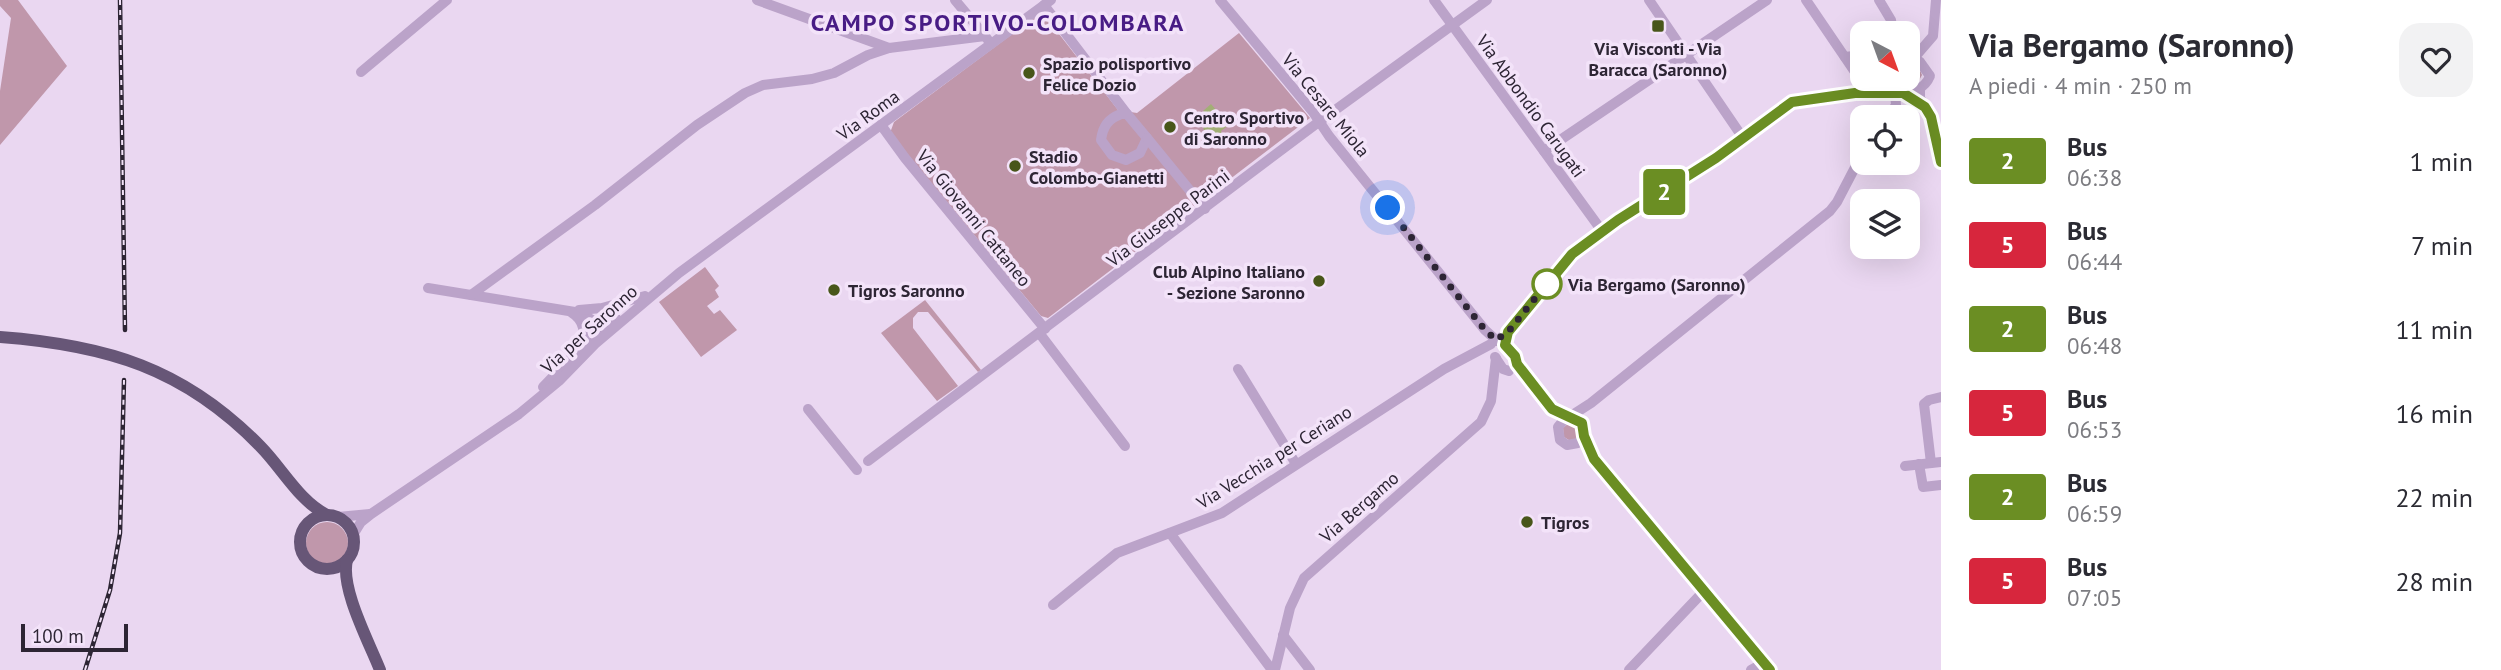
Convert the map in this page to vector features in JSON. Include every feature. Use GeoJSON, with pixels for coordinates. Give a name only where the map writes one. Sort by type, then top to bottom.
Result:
{"type":"FeatureCollection","features":[{"type":"Feature","properties":{"kind":"main road"},"geometry":{"type":"LineString","coordinates":[[0,337],[84,347],[133,361],[169,377],[206,399],[242,428],[318,510],[348,524],[354,535],[354,546],[345,569],[347,587],[380,670]]}},
{"type":"Feature","properties":{"kind":"main road"},"geometry":{"type":"LineString","coordinates":[[295,487],[304,515],[299,539],[301,551],[310,564],[331,572],[347,587]]}},
{"type":"Feature","properties":{"kind":"main road"},"geometry":{"type":"LineString","coordinates":[[302,530],[314,518],[332,516]]}},
{"type":"Feature","properties":{"kind":"main road"},"geometry":{"type":"LineString","coordinates":[[322,569],[335,568],[347,560]]}},
{"type":"Feature","properties":{"kind":"street"},"geometry":{"type":"LineString","coordinates":[[361,72],[447,0]]}},
{"type":"Feature","properties":{"kind":"street"},"geometry":{"type":"LineString","coordinates":[[757,0],[889,48]]}},
{"type":"Feature","properties":{"kind":"street"},"geometry":{"type":"LineString","coordinates":[[955,0],[988,40]]}},
{"type":"Feature","properties":{"kind":"street","name":"Via Cesare Miola"},"geometry":{"type":"LineString","coordinates":[[1220,0],[1286,73],[1329,136],[1496,346]]}},
{"type":"Feature","properties":{"kind":"street","name":"Via Abbondio Carugati"},"geometry":{"type":"LineString","coordinates":[[1434,0],[1602,231]]}},
{"type":"Feature","properties":{"kind":"street","name":"Via Giuseppe Parini"},"geometry":{"type":"LineString","coordinates":[[869,461],[1320,121],[1486,0]]}},
{"type":"Feature","properties":{"kind":"street"},"geometry":{"type":"LineString","coordinates":[[1649,0],[1743,138]]}},
{"type":"Feature","properties":{"kind":"street"},"geometry":{"type":"LineString","coordinates":[[1544,151],[1767,0]]}},
{"type":"Feature","properties":{"kind":"street"},"geometry":{"type":"LineString","coordinates":[[1806,0],[1860,82],[1855,93]]}},
{"type":"Feature","properties":{"kind":"street"},"geometry":{"type":"LineString","coordinates":[[1880,0],[1891,21]]}},
{"type":"Feature","properties":{"kind":"street"},"geometry":{"type":"LineString","coordinates":[[1920,48],[1933,36],[1936,0]]}},
{"type":"Feature","properties":{"kind":"street"},"geometry":{"type":"LineString","coordinates":[[1047,3],[1127,114],[1205,209]]}},
{"type":"Feature","properties":{"kind":"street","name":"Via Roma"},"geometry":{"type":"LineString","coordinates":[[704,256],[881,125],[988,40],[1047,3]]}},
{"type":"Feature","properties":{"kind":"street"},"geometry":{"type":"LineString","coordinates":[[471,295],[595,205],[670,145],[745,93],[763,86],[834,73],[868,55],[889,48],[988,40]]}},
{"type":"Feature","properties":{"kind":"street"},"geometry":{"type":"LineString","coordinates":[[1845,57],[1850,56]]}},
{"type":"Feature","properties":{"kind":"street"},"geometry":{"type":"LineString","coordinates":[[1920,62],[1930,76],[1920,89]]}},
{"type":"Feature","properties":{"kind":"street"},"geometry":{"type":"LineString","coordinates":[[1899,93],[1910,91]]}},
{"type":"Feature","properties":{"kind":"street"},"geometry":{"type":"LineString","coordinates":[[1920,91],[1920,98],[1931,117],[1941,162]]}},
{"type":"Feature","properties":{"kind":"street","name":"Via Bergamo"},"geometry":{"type":"LineString","coordinates":[[1273,670],[1294,599],[1308,572],[1480,422],[1490,404],[1496,346],[1572,254],[1602,231],[1683,180],[1792,102],[1855,93],[1899,93]]}},
{"type":"Feature","properties":{"kind":"street"},"geometry":{"type":"LineString","coordinates":[[1899,93],[1925,107]]}},
{"type":"Feature","properties":{"kind":"street"},"geometry":{"type":"LineString","coordinates":[[1896,105],[1899,93]]}},
{"type":"Feature","properties":{"kind":"street"},"geometry":{"type":"LineString","coordinates":[[1127,114],[1112,117],[1106,124],[1101,140],[1104,146],[1112,155],[1126,160],[1140,153],[1147,138]]}},
{"type":"Feature","properties":{"kind":"street","name":"Via Giovanni Cattaneo"},"geometry":{"type":"LineString","coordinates":[[881,125],[1042,332],[1125,446]]}},
{"type":"Feature","properties":{"kind":"street"},"geometry":{"type":"LineString","coordinates":[[1558,427],[1830,211],[1851,175]]}},
{"type":"Feature","properties":{"kind":"street","name":"Via per Saronno"},"geometry":{"type":"LineString","coordinates":[[354,535],[361,522],[371,514],[525,409],[559,381],[596,339],[645,296],[704,256]]}},
{"type":"Feature","properties":{"kind":"street","name":"Via per Saronno"},"geometry":{"type":"LineString","coordinates":[[525,409],[583,347],[676,275]]}},
{"type":"Feature","properties":{"kind":"street"},"geometry":{"type":"LineString","coordinates":[[428,288],[587,316],[595,325],[596,339]]}},
{"type":"Feature","properties":{"kind":"street"},"geometry":{"type":"LineString","coordinates":[[565,311],[602,308],[645,296]]}},
{"type":"Feature","properties":{"kind":"street"},"geometry":{"type":"LineString","coordinates":[[565,311],[575,315],[583,326],[583,347]]}},
{"type":"Feature","properties":{"kind":"street"},"geometry":{"type":"LineString","coordinates":[[1496,346],[1503,369],[1512,368],[1532,384],[1552,409],[1560,440],[1594,459]]}},
{"type":"Feature","properties":{"kind":"street"},"geometry":{"type":"LineString","coordinates":[[1496,346],[1515,356],[1512,368]]}},
{"type":"Feature","properties":{"kind":"street","name":"Via Vecchia per Ceriano"},"geometry":{"type":"LineString","coordinates":[[1053,606],[1117,553],[1222,513],[1444,369],[1476,352],[1496,346]]}},
{"type":"Feature","properties":{"kind":"street","name":"Via Bergamo"},"geometry":{"type":"LineString","coordinates":[[1493,387],[1512,368]]}},
{"type":"Feature","properties":{"kind":"street"},"geometry":{"type":"LineString","coordinates":[[1238,369],[1296,464]]}},
{"type":"Feature","properties":{"kind":"street"},"geometry":{"type":"LineString","coordinates":[[1905,466],[1936,462],[1924,404],[1941,397]]}},
{"type":"Feature","properties":{"kind":"street"},"geometry":{"type":"LineString","coordinates":[[1591,403],[1582,423],[1584,436],[1594,459],[1765,668]]}},
{"type":"Feature","properties":{"kind":"street"},"geometry":{"type":"LineString","coordinates":[[808,409],[857,470]]}},
{"type":"Feature","properties":{"kind":"street"},"geometry":{"type":"LineString","coordinates":[[1552,409],[1582,423]]}},
{"type":"Feature","properties":{"kind":"street"},"geometry":{"type":"LineString","coordinates":[[1571,445],[1578,443],[1584,436]]}},
{"type":"Feature","properties":{"kind":"street"},"geometry":{"type":"LineString","coordinates":[[1919,464],[1924,487],[1941,485]]}},
{"type":"Feature","properties":{"kind":"street","name":"Via per Saronno"},"geometry":{"type":"LineString","coordinates":[[332,516],[371,514]]}},
{"type":"Feature","properties":{"kind":"street"},"geometry":{"type":"LineString","coordinates":[[1170,533],[1273,670]]}},
{"type":"Feature","properties":{"kind":"street"},"geometry":{"type":"LineString","coordinates":[[1629,670],[1704,591]]}},
{"type":"Feature","properties":{"kind":"street"},"geometry":{"type":"LineString","coordinates":[[1283,635],[1310,670]]}},
{"type":"Feature","properties":{"kind":"street"},"geometry":{"type":"LineString","coordinates":[[1751,670],[1765,668]]}},
{"type":"Feature","properties":{"kind":"shaded area"},"geometry":{"type":"Polygon","coordinates":[[[0,0],[18,0],[67,66],[0,145],[0,91],[11,18],[0,6],[0,0]]]}},
{"type":"Feature","properties":{"kind":"shaded area"},"geometry":{"type":"Polygon","coordinates":[[[1042,12],[1118,110],[1137,113],[1239,33],[1310,118],[1048,318],[1041,316],[890,133],[894,122],[1042,12]]]}},
{"type":"Feature","properties":{"kind":"shaded area"},"geometry":{"type":"Polygon","coordinates":[[[1211,104],[1229,125],[1219,136],[1205,134],[1202,123],[1205,116],[1212,123],[1203,111],[1211,104]]]}},
{"type":"Feature","properties":{"kind":"shaded area"},"geometry":{"type":"Polygon","coordinates":[[[705,267],[719,286],[715,290],[719,297],[707,306],[714,314],[720,310],[737,330],[701,357],[659,302],[705,267]]]}},
{"type":"Feature","properties":{"kind":"shaded area"},"geometry":{"type":"Polygon","coordinates":[[[925,300],[981,370],[978,372],[928,312],[918,312],[913,318],[913,328],[958,386],[937,401],[881,333],[925,300]]]}},
{"type":"Feature","properties":{"kind":"shaded area"},"geometry":{"type":"Polygon","coordinates":[[[1570,422],[1576,423],[1582,434],[1572,442],[1564,437],[1563,428],[1570,422]]]}},
{"type":"Feature","properties":{"kind":"shaded area"},"geometry":{"type":"Polygon","coordinates":[[[327,522],[342,528],[348,543],[342,558],[327,564],[312,558],[306,543],[312,528],[327,522]]]}},
{"type":"Feature","properties":{"kind":"railway"},"geometry":{"type":"LineString","coordinates":[[120,0],[125,330]]}},
{"type":"Feature","properties":{"kind":"railway"},"geometry":{"type":"LineString","coordinates":[[85,670],[110,590],[120,533],[124,380]]}},
{"type":"Feature","properties":{"kind":"bus line","name":"2"},"geometry":{"type":"LineString","coordinates":[[1770,670],[1594,459],[1584,436],[1582,423],[1552,409],[1532,384],[1505,345],[1508,332],[1559,269],[1584,244],[1675,186],[1792,102],[1855,93],[1903,93],[1925,107],[1931,117],[1941,162]]}},
{"type":"Feature","properties":{"kind":"place","name":"Via Visconti - Via Baracca (Saronno)"},"geometry":{"type":"Point","coordinates":[1658,26]}},
{"type":"Feature","properties":{"kind":"place","name":"Spazio polisportivo Felice Dozio"},"geometry":{"type":"Point","coordinates":[1029,73]}},
{"type":"Feature","properties":{"kind":"place","name":"Centro Sportivo di Saronno"},"geometry":{"type":"Point","coordinates":[1170,127]}},
{"type":"Feature","properties":{"kind":"place","name":"Stadio Colombo-Gianetti"},"geometry":{"type":"Point","coordinates":[1015,166]}},
{"type":"Feature","properties":{"kind":"place","name":"Club Alpino Italiano - Sezione Saronno"},"geometry":{"type":"Point","coordinates":[1319,281]}},
{"type":"Feature","properties":{"kind":"place","name":"Via Bergamo (Saronno)"},"geometry":{"type":"Point","coordinates":[1547,284]}},
{"type":"Feature","properties":{"kind":"place","name":"Tigros Saronno"},"geometry":{"type":"Point","coordinates":[834,290]}},
{"type":"Feature","properties":{"kind":"place","name":"Tigros"},"geometry":{"type":"Point","coordinates":[1527,522]}},
{"type":"Feature","properties":{"kind":"district","name":"CAMPO SPORTIVO-COLOMBARA"},"geometry":{"type":"Point","coordinates":[998,22]}},
{"type":"Feature","properties":{"kind":"route"},"geometry":{"type":"LineString","coordinates":[[1388,208],[1485,330],[1496,340],[1508,332],[1553,276],[1547,284]]}}]}
